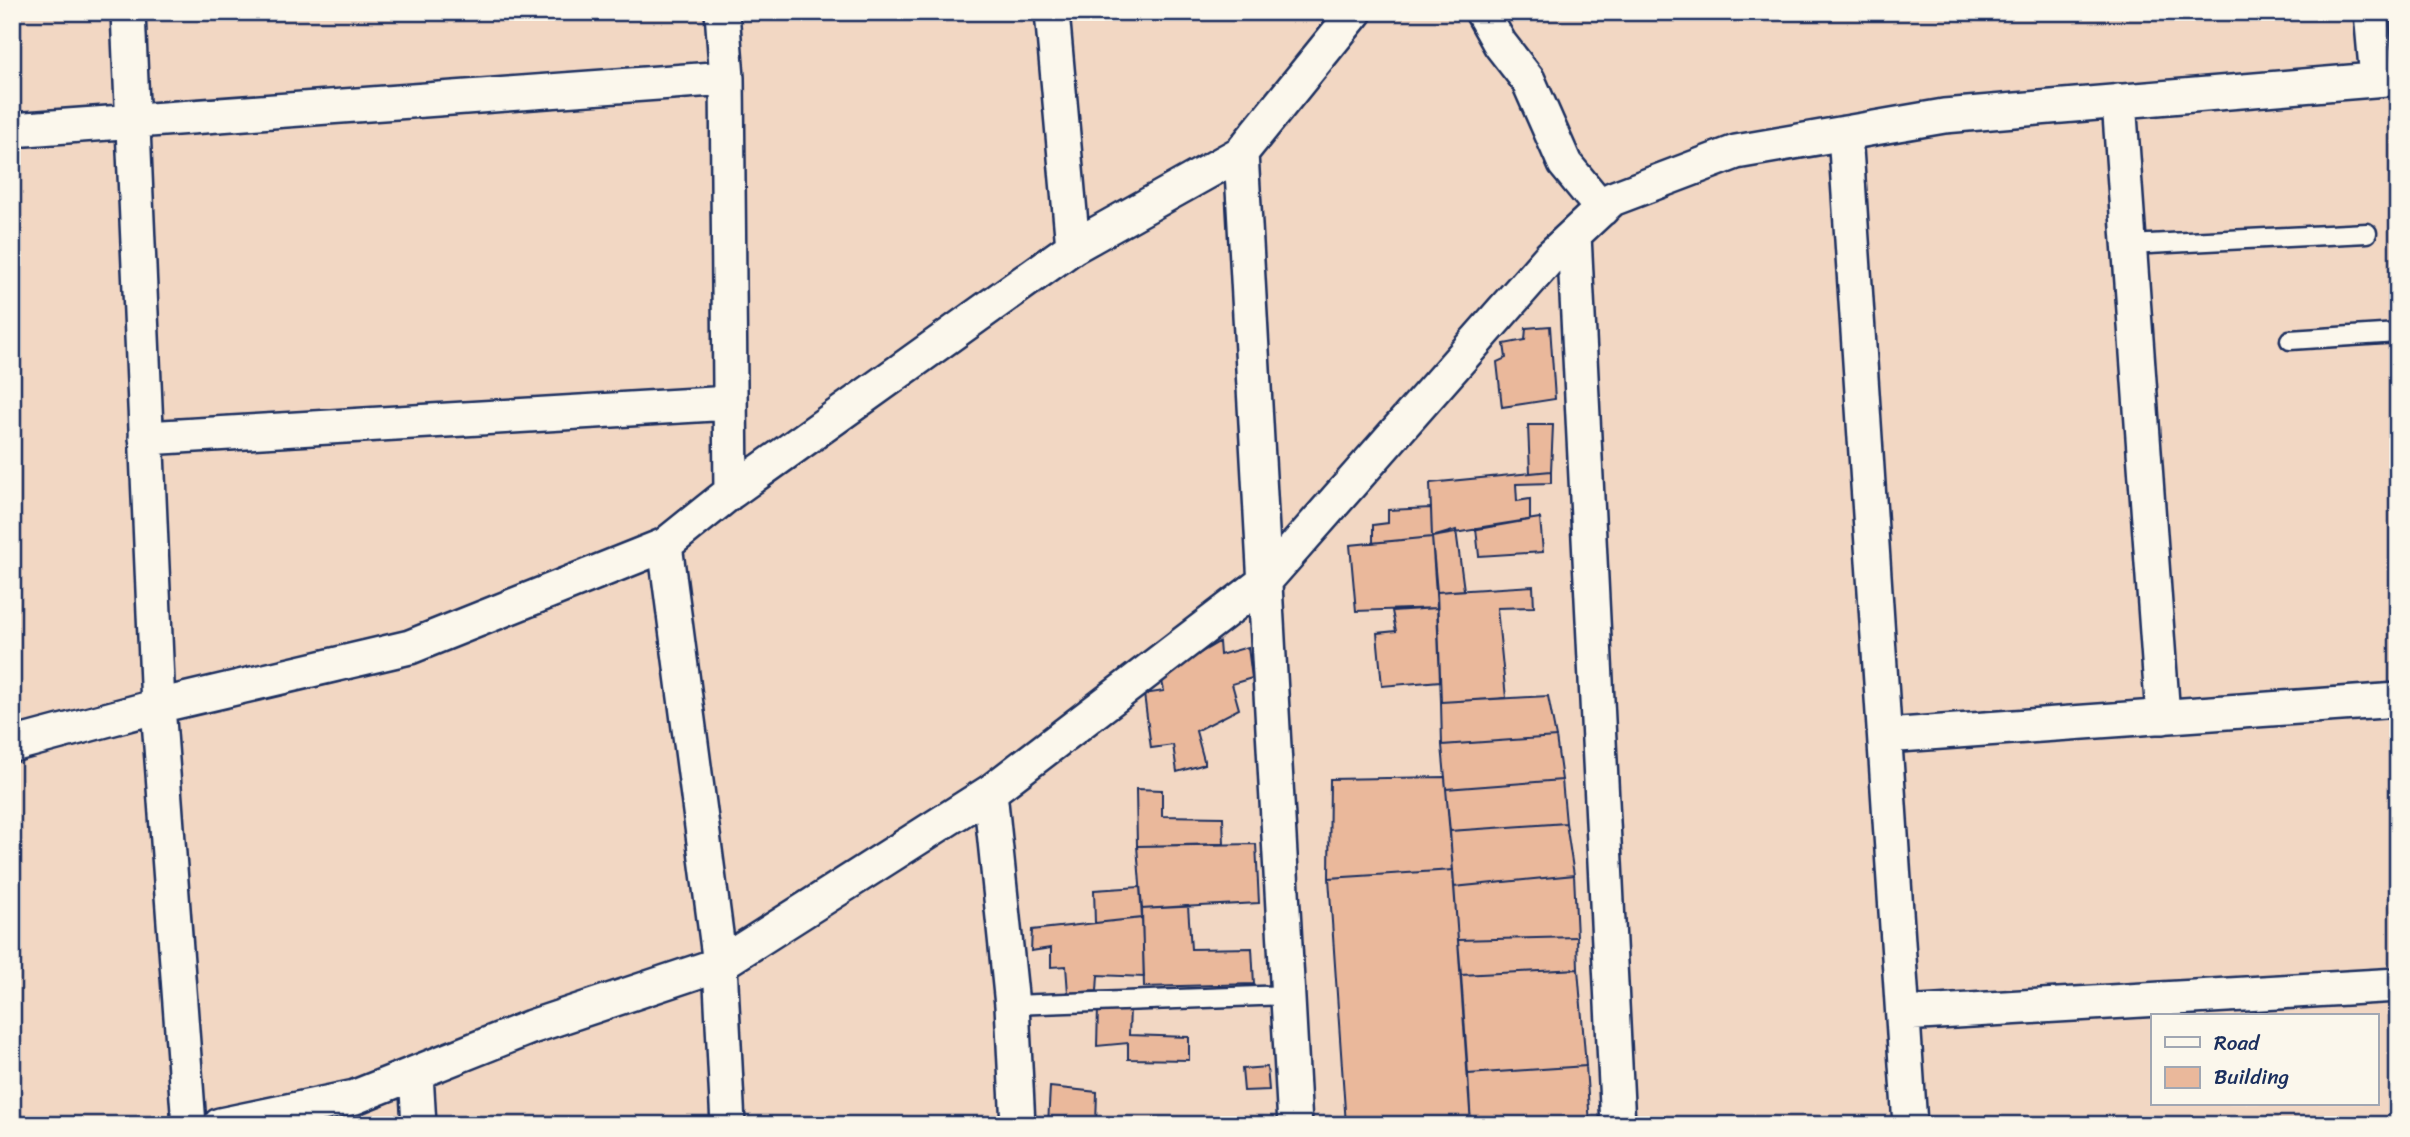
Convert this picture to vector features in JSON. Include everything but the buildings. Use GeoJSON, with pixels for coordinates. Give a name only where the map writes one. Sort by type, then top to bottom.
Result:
{"type":"FeatureCollection","features":[{"type":"Feature","properties":{"kind":"street"},"geometry":{"type":"LineString","coordinates":[[128,12],[158,705],[189,1125]]}},
{"type":"Feature","properties":{"kind":"street"},"geometry":{"type":"LineString","coordinates":[[722,12],[727,78],[731,492]]}},
{"type":"Feature","properties":{"kind":"street"},"geometry":{"type":"LineString","coordinates":[[1052,12],[1073,247]]}},
{"type":"Feature","properties":{"kind":"street"},"geometry":{"type":"LineString","coordinates":[[12,745],[158,705],[410,647],[665,545],[731,492],[1073,247],[1241,153],[1355,12]]}},
{"type":"Feature","properties":{"kind":"street"},"geometry":{"type":"LineString","coordinates":[[1482,12],[1500,44],[1528,80],[1565,164],[1602,209]]}},
{"type":"Feature","properties":{"kind":"street"},"geometry":{"type":"LineString","coordinates":[[220,1125],[274,1119],[355,1097],[531,1027],[720,964],[990,792],[1265,581],[1550,257],[1612,199],[1737,152],[1944,116],[2387,78],[2371,12]]}},
{"type":"Feature","properties":{"kind":"street"},"geometry":{"type":"LineString","coordinates":[[12,130],[727,78]]}},
{"type":"Feature","properties":{"kind":"street"},"geometry":{"type":"LineString","coordinates":[[2119,101],[2163,717]]}},
{"type":"Feature","properties":{"kind":"street"},"geometry":{"type":"LineString","coordinates":[[1845,133],[1910,1125]]}},
{"type":"Feature","properties":{"kind":"street"},"geometry":{"type":"LineString","coordinates":[[1241,153],[1295,1125]]}},
{"type":"Feature","properties":{"kind":"street"},"geometry":{"type":"LineString","coordinates":[[1574,235],[1618,1125]]}},
{"type":"Feature","properties":{"kind":"street"},"geometry":{"type":"LineString","coordinates":[[146,438],[730,403]]}},
{"type":"Feature","properties":{"kind":"street"},"geometry":{"type":"LineString","coordinates":[[665,545],[720,964],[728,1125]]}},
{"type":"Feature","properties":{"kind":"street"},"geometry":{"type":"LineString","coordinates":[[1885,736],[2398,700]]}},
{"type":"Feature","properties":{"kind":"street"},"geometry":{"type":"LineString","coordinates":[[990,792],[1012,1005],[1018,1125]]}},
{"type":"Feature","properties":{"kind":"street"},"geometry":{"type":"LineString","coordinates":[[1903,1014],[2398,985]]}},
{"type":"Feature","properties":{"kind":"street"},"geometry":{"type":"LineString","coordinates":[[415,1074],[419,1125]]}},
{"type":"Feature","properties":{"kind":"lane"},"geometry":{"type":"LineString","coordinates":[[2129,245],[2367,233]]}},
{"type":"Feature","properties":{"kind":"lane"},"geometry":{"type":"LineString","coordinates":[[2290,340],[2398,333]]}},
{"type":"Feature","properties":{"kind":"lane"},"geometry":{"type":"LineString","coordinates":[[1012,1005],[1287,995]]}},
{"type":"Feature","properties":{"kind":"shaded area"},"geometry":{"type":"Polygon","coordinates":[[[12,12],[2398,12],[2398,1125],[12,1125],[12,12]]]}}]}
